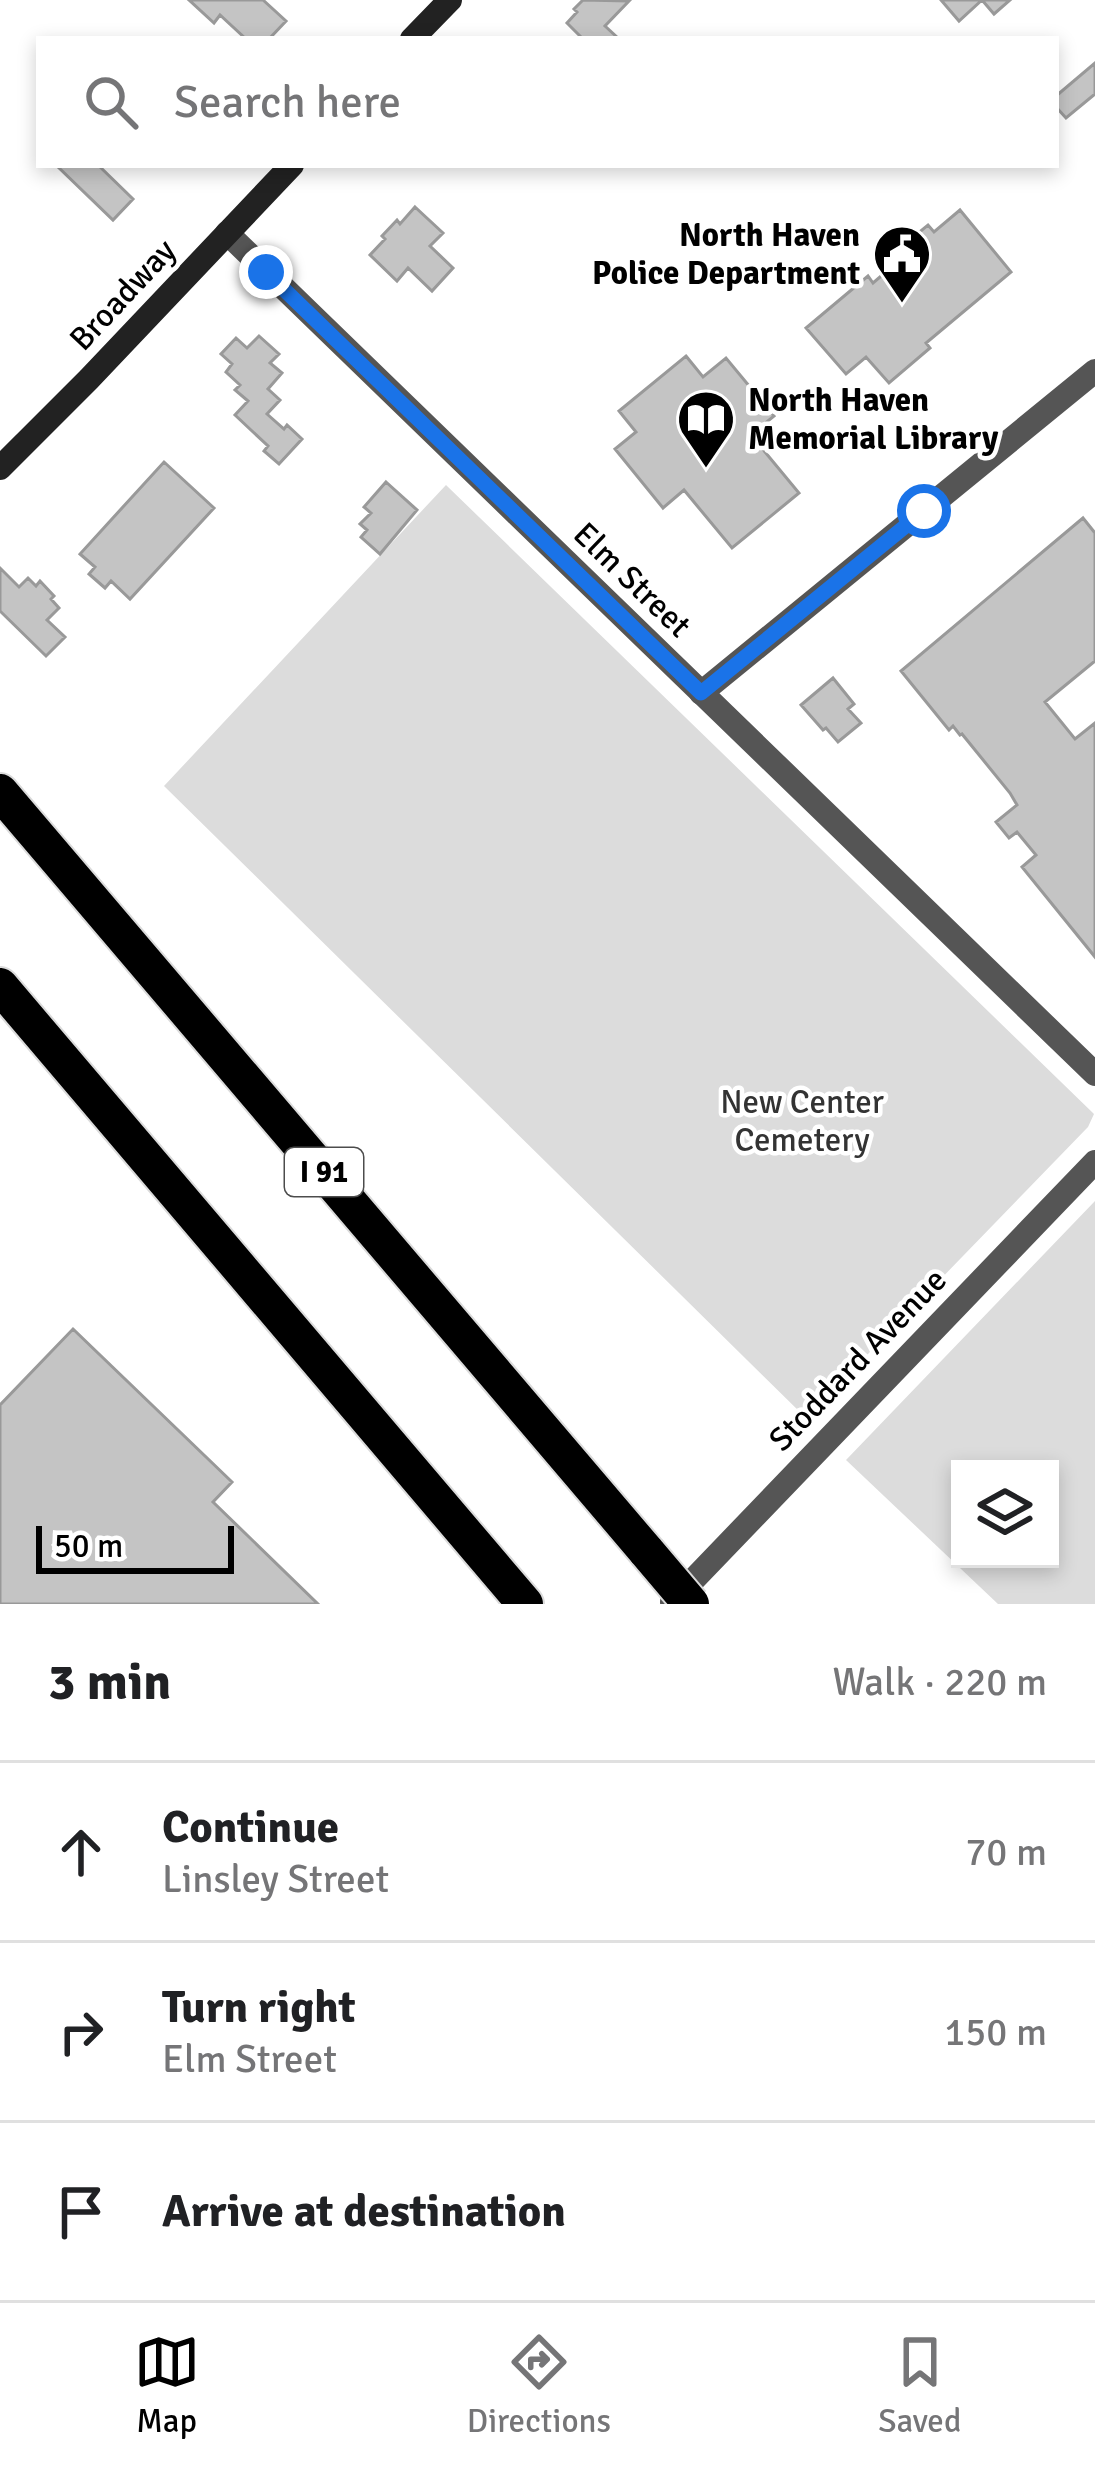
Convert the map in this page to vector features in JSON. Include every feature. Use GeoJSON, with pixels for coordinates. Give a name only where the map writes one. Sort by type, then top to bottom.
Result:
{"type":"FeatureCollection","features":[{"type":"Feature","properties":{"kind":"highway","name":"I 91"},"geometry":{"type":"LineString","coordinates":[[0,792],[691,1604]]}},
{"type":"Feature","properties":{"kind":"highway"},"geometry":{"type":"LineString","coordinates":[[0,986],[525,1604]]}},
{"type":"Feature","properties":{"kind":"main road"},"geometry":{"type":"LineString","coordinates":[[415,36],[450,0]]}},
{"type":"Feature","properties":{"kind":"main road","name":"Broadway"},"geometry":{"type":"LineString","coordinates":[[0,468],[289,168]]}},
{"type":"Feature","properties":{"kind":"street","name":"Elm Street"},"geometry":{"type":"LineString","coordinates":[[227,233],[1095,1074]]}},
{"type":"Feature","properties":{"kind":"street"},"geometry":{"type":"LineString","coordinates":[[701,693],[1095,371]]}},
{"type":"Feature","properties":{"kind":"street","name":"Stoddard Avenue"},"geometry":{"type":"LineString","coordinates":[[670,1604],[1095,1162]]}},
{"type":"Feature","properties":{"kind":"green space","name":"New Center Cemetery"},"geometry":{"type":"Polygon","coordinates":[[[446,485],[1094,1114],[1088,1127],[806,1418],[164,786],[446,485]]]}},
{"type":"Feature","properties":{"kind":"green space"},"geometry":{"type":"Polygon","coordinates":[[[1095,1201],[1095,1604],[998,1604],[960,1568],[1059,1568],[1059,1460],[951,1460],[951,1559],[846,1460],[1095,1201]]]}},
{"type":"Feature","properties":{"kind":"building"},"geometry":{"type":"Polygon","coordinates":[[[189,0],[263,0],[286,21],[272,36],[243,36],[220,15],[214,23],[189,0]]]}},
{"type":"Feature","properties":{"kind":"building"},"geometry":{"type":"Polygon","coordinates":[[[583,0],[629,1],[605,26],[616,36],[580,36],[567,23],[577,12],[574,9],[583,0]]]}},
{"type":"Feature","properties":{"kind":"building"},"geometry":{"type":"Polygon","coordinates":[[[941,0],[982,0],[959,21],[941,0]]]}},
{"type":"Feature","properties":{"kind":"building"},"geometry":{"type":"Polygon","coordinates":[[[982,0],[1010,0],[994,14],[982,0]]]}},
{"type":"Feature","properties":{"kind":"building"},"geometry":{"type":"Polygon","coordinates":[[[1095,63],[1095,94],[1066,118],[1059,110],[1059,93],[1095,63]]]}},
{"type":"Feature","properties":{"kind":"building"},"geometry":{"type":"Polygon","coordinates":[[[59,168],[101,168],[133,199],[113,220],[59,168]]]}},
{"type":"Feature","properties":{"kind":"building"},"geometry":{"type":"Polygon","coordinates":[[[415,207],[443,233],[430,246],[453,268],[432,291],[408,268],[397,281],[370,255],[397,220],[400,224],[415,207]]]}},
{"type":"Feature","properties":{"kind":"building","name":"North Haven Police Department"},"geometry":{"type":"Polygon","coordinates":[[[960,210],[1011,272],[926,343],[930,348],[889,383],[866,357],[846,374],[806,328],[868,276],[873,283],[901,259],[895,252],[928,225],[934,232],[960,210]]]}},
{"type":"Feature","properties":{"kind":"building"},"geometry":{"type":"Polygon","coordinates":[[[259,336],[279,354],[270,363],[282,373],[268,389],[280,400],[267,414],[302,439],[279,464],[264,451],[268,446],[235,415],[248,401],[235,390],[240,385],[226,372],[232,364],[221,354],[236,338],[247,348],[259,336]]]}},
{"type":"Feature","properties":{"kind":"building","name":"North Haven Memorial Library"},"geometry":{"type":"Polygon","coordinates":[[[686,356],[703,377],[726,358],[774,416],[751,435],[799,493],[732,548],[684,490],[663,508],[615,449],[636,432],[619,411],[686,356]]]}},
{"type":"Feature","properties":{"kind":"building"},"geometry":{"type":"Polygon","coordinates":[[[164,462],[214,508],[130,599],[111,581],[105,588],[89,574],[95,567],[80,554],[164,462]]]}},
{"type":"Feature","properties":{"kind":"building"},"geometry":{"type":"Polygon","coordinates":[[[386,482],[417,510],[380,554],[361,537],[367,530],[360,524],[371,513],[364,507],[386,482]]]}},
{"type":"Feature","properties":{"kind":"building"},"geometry":{"type":"Polygon","coordinates":[[[1083,518],[1095,533],[1095,661],[1045,702],[1075,739],[1095,723],[1095,957],[1022,867],[1036,855],[1017,832],[1009,838],[996,822],[1017,805],[1010,793],[901,671],[1083,518]]]}},
{"type":"Feature","properties":{"kind":"building"},"geometry":{"type":"Polygon","coordinates":[[[0,568],[19,587],[28,578],[36,586],[40,581],[54,596],[51,599],[59,608],[47,620],[65,637],[46,656],[0,611],[0,568]]]}},
{"type":"Feature","properties":{"kind":"building"},"geometry":{"type":"Polygon","coordinates":[[[833,678],[854,704],[848,709],[861,723],[838,742],[801,705],[833,678]]]}},
{"type":"Feature","properties":{"kind":"building"},"geometry":{"type":"Polygon","coordinates":[[[73,1329],[232,1482],[213,1502],[318,1604],[0,1604],[0,1405],[73,1329]]]}},
{"type":"Feature","properties":{"kind":"place","name":"North Haven Police Department"},"geometry":{"type":"Point","coordinates":[902,305]}},
{"type":"Feature","properties":{"kind":"place","name":"North Haven Memorial Library"},"geometry":{"type":"Point","coordinates":[706,470]}},
{"type":"Feature","properties":{"kind":"route"},"geometry":{"type":"LineString","coordinates":[[266,272],[701,693],[924,511]]}}]}
